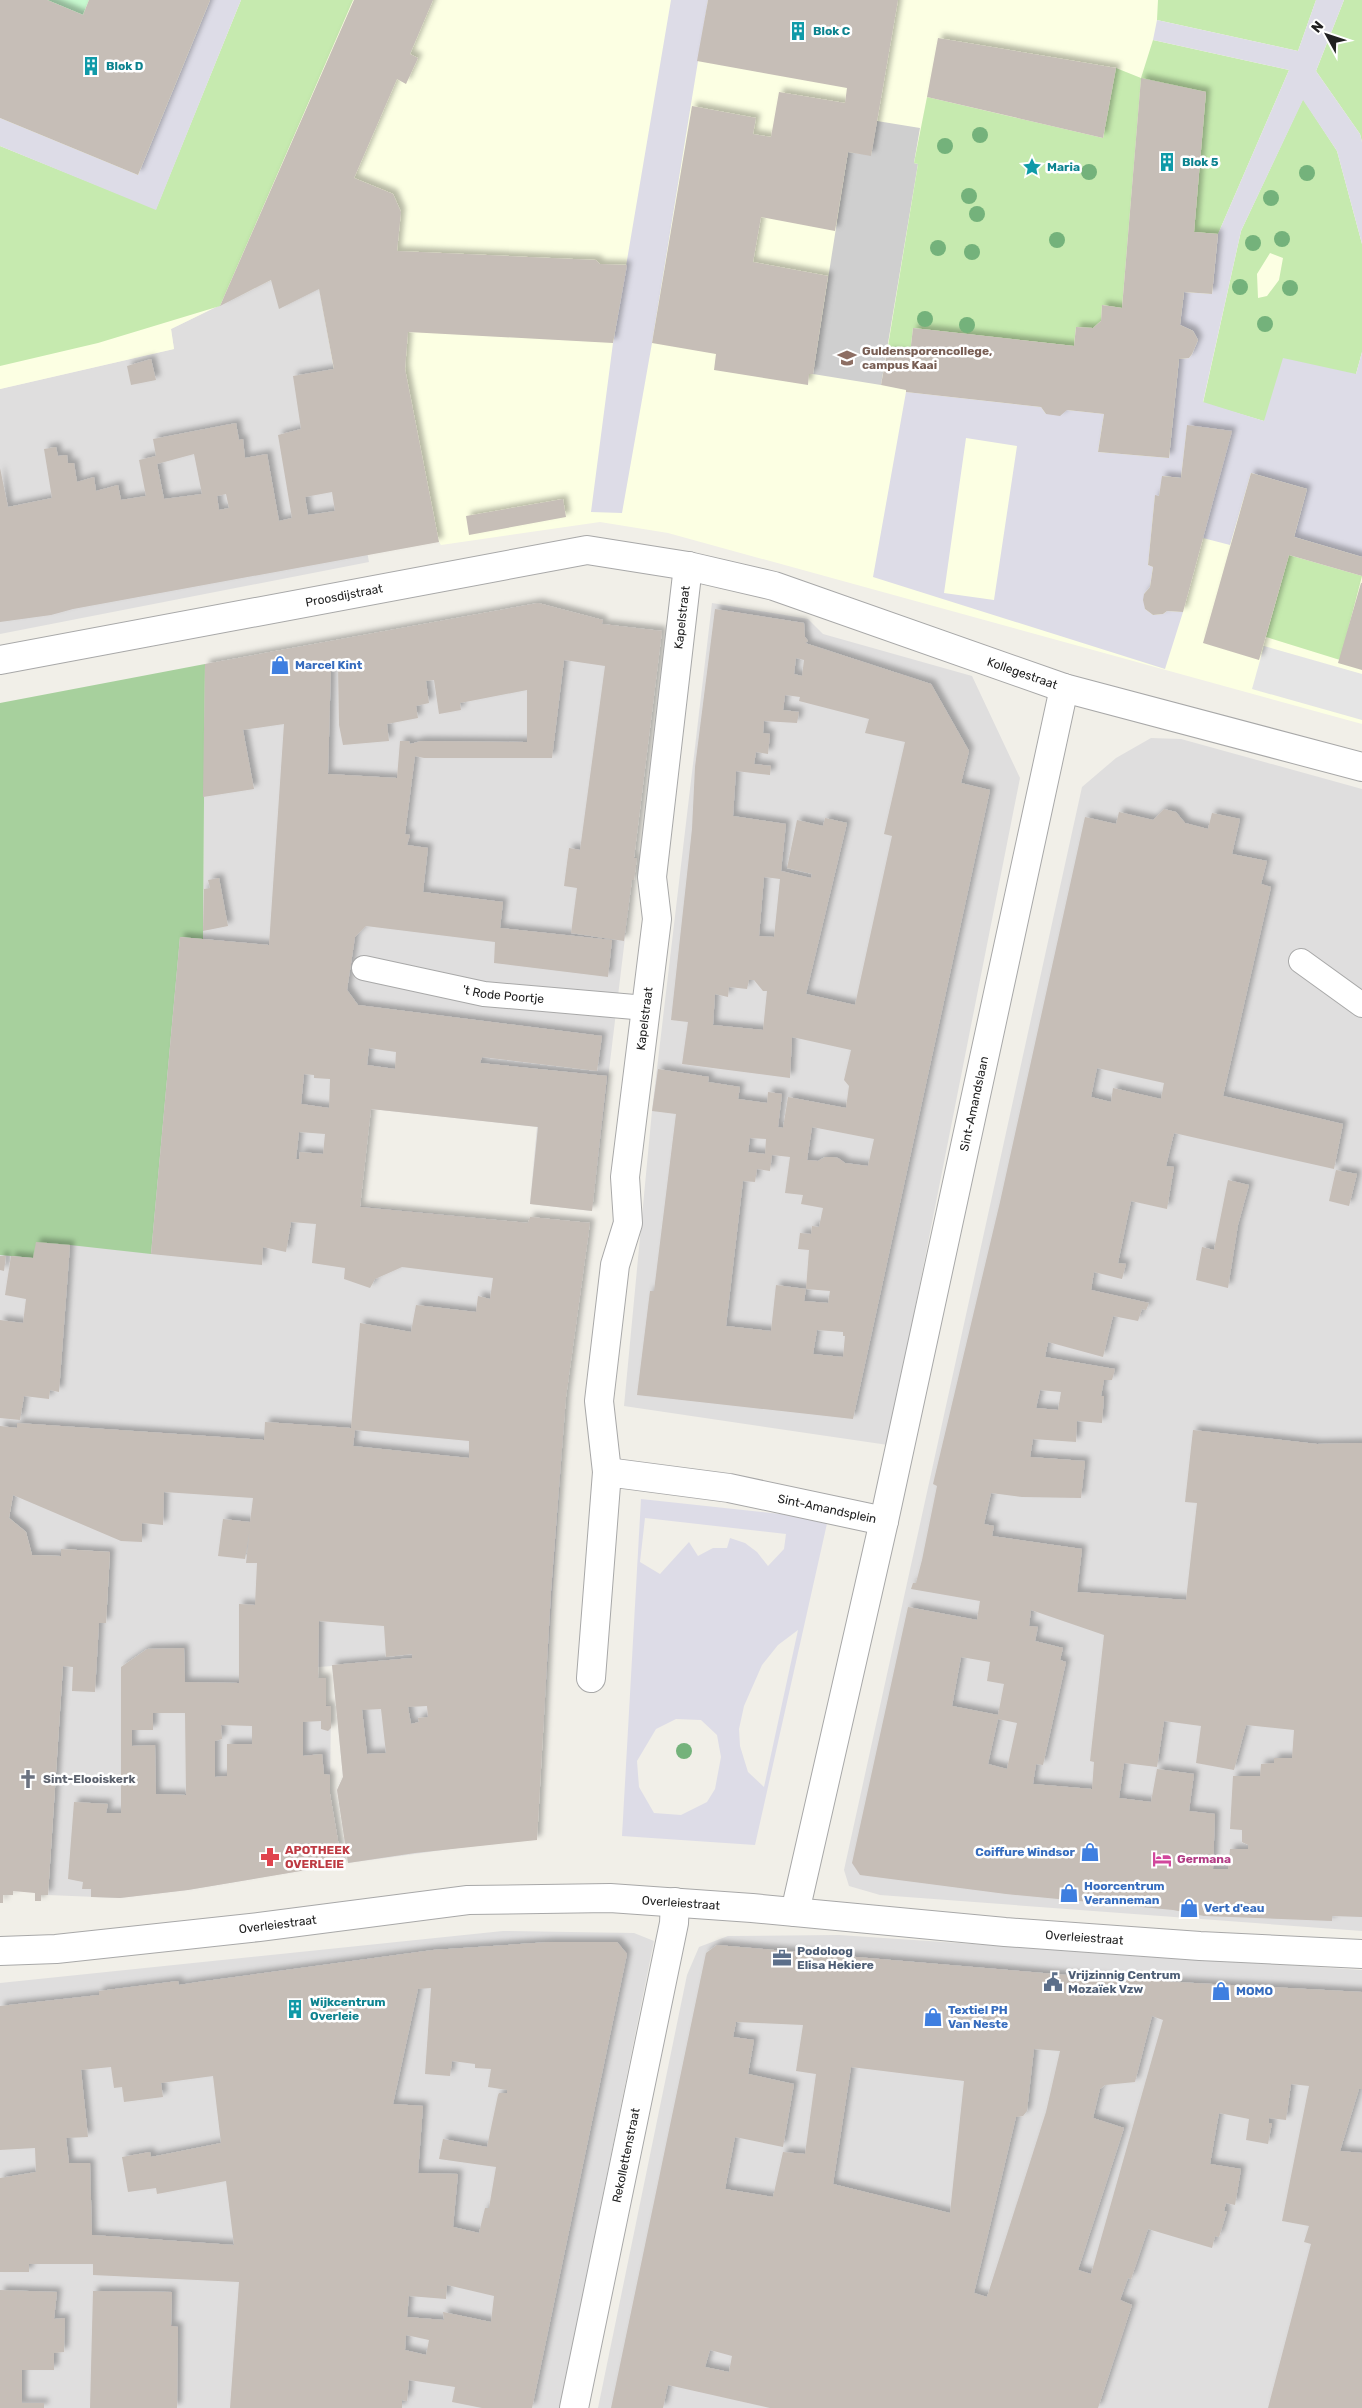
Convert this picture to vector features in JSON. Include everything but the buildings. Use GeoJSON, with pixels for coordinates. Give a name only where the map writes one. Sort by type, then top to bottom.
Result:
{"type":"FeatureCollection","features":[{"type":"Feature","properties":{"kind":"street","name":"Proosdijstraat"},"geometry":{"type":"LineString","coordinates":[[0,660],[587,550],[688,566]]}},
{"type":"Feature","properties":{"kind":"street","name":"Kollegestraat"},"geometry":{"type":"LineString","coordinates":[[688,566],[774,586],[1064,688],[1362,767]]}},
{"type":"Feature","properties":{"kind":"street","name":"Kapelstraat"},"geometry":{"type":"LineString","coordinates":[[607,1472],[599,1400],[615,1265],[628,1223],[625,1178],[657,919],[652,877],[688,566]]}},
{"type":"Feature","properties":{"kind":"street","name":"Sint-Amandslaan"},"geometry":{"type":"LineString","coordinates":[[884,1520],[1064,688]]}},
{"type":"Feature","properties":{"kind":"street","name":"Sint-Amandsplein"},"geometry":{"type":"LineString","coordinates":[[607,1472],[729,1488],[884,1520],[795,1912]]}},
{"type":"Feature","properties":{"kind":"street"},"geometry":{"type":"LineString","coordinates":[[591,1678],[607,1472]]}},
{"type":"Feature","properties":{"kind":"street","name":"Overleiestraat"},"geometry":{"type":"LineString","coordinates":[[0,1951],[56,1949],[259,1927],[468,1900],[610,1898],[795,1912],[1005,1932],[1181,1945],[1362,1954]]}},
{"type":"Feature","properties":{"kind":"street","name":"Rekollettenstraat"},"geometry":{"type":"LineString","coordinates":[[574,2408],[674,1923],[675,1902]]}},
{"type":"Feature","properties":{"kind":"lane"},"geometry":{"type":"LineString","coordinates":[[1301,961],[1362,1005]]}},
{"type":"Feature","properties":{"kind":"lane","name":"'t Rode Poortje"},"geometry":{"type":"LineString","coordinates":[[364,968],[484,994],[646,1008]]}},
{"type":"Feature","properties":{"kind":"shaded area","name":"Guldensporencollege, campus Kaai"},"geometry":{"type":"Polygon","coordinates":[[[0,0],[1362,0],[1362,724],[668,533],[600,522],[441,545],[334,369],[314,259],[171,329],[174,349],[0,389],[0,0]]]}},
{"type":"Feature","properties":{"kind":"shaded area"},"geometry":{"type":"Polygon","coordinates":[[[210,0],[241,0],[156,210],[0,146],[0,118],[138,175],[210,0]]]}},
{"type":"Feature","properties":{"kind":"shaded area"},"geometry":{"type":"Polygon","coordinates":[[[671,0],[708,0],[622,513],[591,512],[613,343],[671,0]]]}},
{"type":"Feature","properties":{"kind":"shaded area"},"geometry":{"type":"Polygon","coordinates":[[[1316,0],[1344,0],[1316,71],[1360,134],[1362,142],[1362,244],[1337,151],[1303,100],[1241,231],[1203,402],[1264,421],[1283,358],[1356,374],[1362,352],[1362,557],[1294,537],[1307,489],[1251,473],[1230,545],[1203,538],[1187,426],[1181,478],[1163,476],[1159,496],[1155,496],[1148,565],[1153,567],[1150,587],[1144,594],[1145,609],[1153,615],[1163,614],[1167,611],[1183,612],[1165,669],[873,577],[906,392],[1041,407],[1046,414],[1067,410],[1104,414],[1098,452],[1169,458],[1179,359],[1189,358],[1198,340],[1193,331],[1180,325],[1184,292],[1212,294],[1218,234],[1289,70],[1153,40],[1157,20],[1298,51],[1316,0]],[[966,438],[944,593],[994,600],[1017,446],[966,438]]]}},
{"type":"Feature","properties":{"kind":"shaded area"},"geometry":{"type":"Polygon","coordinates":[[[877,121],[920,128],[914,163],[918,164],[881,385],[813,374],[848,152],[871,155],[877,121]]]}},
{"type":"Feature","properties":{"kind":"shaded area"},"geometry":{"type":"Polygon","coordinates":[[[314,259],[369,562],[0,634],[0,389],[174,349],[171,329],[314,259]]]}},
{"type":"Feature","properties":{"kind":"shaded area"},"geometry":{"type":"Polygon","coordinates":[[[538,603],[603,620],[603,624],[662,631],[634,857],[637,858],[634,880],[632,880],[592,1211],[530,1204],[537,1127],[371,1109],[360,1206],[528,1223],[530,1217],[590,1223],[566,1397],[543,1733],[494,1843],[348,1863],[337,1790],[343,1777],[332,1666],[318,1667],[318,1678],[326,1678],[326,1705],[331,1706],[330,1794],[342,1864],[188,1890],[120,1898],[48,1895],[66,1620],[106,1623],[110,1552],[61,1549],[61,1556],[32,1555],[26,1532],[9,1518],[13,1495],[0,1490],[0,1255],[33,1258],[180,937],[203,939],[205,664],[538,603]]]}},
{"type":"Feature","properties":{"kind":"shaded area"},"geometry":{"type":"Polygon","coordinates":[[[712,603],[808,619],[823,634],[972,676],[1020,778],[888,1445],[624,1406],[652,1111],[712,603]]]}},
{"type":"Feature","properties":{"kind":"shaded area"},"geometry":{"type":"Polygon","coordinates":[[[1264,646],[1362,674],[1362,720],[1252,689],[1264,646]]]}},
{"type":"Feature","properties":{"kind":"shaded area"},"geometry":{"type":"Polygon","coordinates":[[[1151,738],[1181,739],[1362,789],[1362,1931],[880,1895],[849,1886],[844,1870],[1082,787],[1116,758],[1151,738]]]}},
{"type":"Feature","properties":{"kind":"shaded area"},"geometry":{"type":"Polygon","coordinates":[[[641,1499],[828,1519],[755,1845],[622,1836],[641,1499]],[[645,1518],[640,1562],[660,1574],[689,1542],[698,1556],[713,1548],[727,1548],[730,1538],[745,1543],[757,1552],[768,1566],[784,1549],[786,1534],[645,1518]],[[798,1630],[778,1645],[762,1665],[744,1706],[739,1729],[740,1746],[748,1772],[764,1787],[798,1630]],[[676,1719],[656,1729],[637,1761],[639,1787],[654,1813],[681,1815],[707,1802],[715,1789],[721,1757],[717,1735],[701,1720],[676,1719]]]}},
{"type":"Feature","properties":{"kind":"shaded area"},"geometry":{"type":"Polygon","coordinates":[[[503,1931],[634,1933],[654,1941],[560,2408],[0,2408],[0,1983],[503,1931]]]}},
{"type":"Feature","properties":{"kind":"shaded area"},"geometry":{"type":"Polygon","coordinates":[[[839,1935],[1362,1970],[1362,2408],[598,2408],[687,1975],[699,1947],[728,1936],[839,1935]]]}},
{"type":"Feature","properties":{"kind":"green space"},"geometry":{"type":"Polygon","coordinates":[[[47,0],[89,0],[83,15],[47,0]]]}},
{"type":"Feature","properties":{"kind":"green space"},"geometry":{"type":"Polygon","coordinates":[[[241,0],[353,0],[220,306],[98,343],[0,366],[0,146],[156,209],[241,0]]]}},
{"type":"Feature","properties":{"kind":"green space"},"geometry":{"type":"Polygon","coordinates":[[[1158,0],[1316,0],[1298,51],[1157,20],[1158,0]]]}},
{"type":"Feature","properties":{"kind":"green space"},"geometry":{"type":"Polygon","coordinates":[[[1344,0],[1362,0],[1362,142],[1360,134],[1316,71],[1344,0]]]}},
{"type":"Feature","properties":{"kind":"green space"},"geometry":{"type":"Polygon","coordinates":[[[1153,40],[1289,70],[1218,234],[1194,232],[1206,92],[1141,79],[1122,308],[1102,305],[1101,321],[1093,328],[1076,327],[1074,346],[913,328],[910,354],[887,352],[918,164],[914,163],[927,97],[1103,138],[1116,68],[1141,78],[1153,40]]]}},
{"type":"Feature","properties":{"kind":"green space"},"geometry":{"type":"Polygon","coordinates":[[[1303,99],[1337,151],[1362,244],[1362,352],[1356,374],[1264,421],[1203,403],[1241,231],[1303,99]],[[1270,253],[1257,274],[1258,298],[1267,296],[1279,280],[1283,258],[1270,253]]]}},
{"type":"Feature","properties":{"kind":"green space"},"geometry":{"type":"Polygon","coordinates":[[[1289,555],[1362,576],[1340,660],[1266,637],[1289,555]]]}},
{"type":"Feature","properties":{"kind":"green space"},"geometry":{"type":"Polygon","coordinates":[[[205,664],[203,939],[180,937],[151,1254],[70,1245],[33,1258],[0,1255],[0,703],[205,664]]]}},
{"type":"Feature","properties":{"kind":"place","name":"Blok C"},"geometry":{"type":"Point","coordinates":[798,31]}},
{"type":"Feature","properties":{"kind":"place","name":"Blok D"},"geometry":{"type":"Point","coordinates":[91,66]}},
{"type":"Feature","properties":{"kind":"place","name":"Blok 5"},"geometry":{"type":"Point","coordinates":[1167,162]}},
{"type":"Feature","properties":{"kind":"place","name":"Maria"},"geometry":{"type":"Point","coordinates":[1032,167]}},
{"type":"Feature","properties":{"kind":"place","name":"Guldensporencollege, campus Kaai"},"geometry":{"type":"Point","coordinates":[847,358]}},
{"type":"Feature","properties":{"kind":"place","name":"Marcel Kint"},"geometry":{"type":"Point","coordinates":[280,665]}},
{"type":"Feature","properties":{"kind":"place","name":"Sint-Elooiskerk"},"geometry":{"type":"Point","coordinates":[28,1779]}},
{"type":"Feature","properties":{"kind":"place","name":"Coiffure Windsor"},"geometry":{"type":"Point","coordinates":[1090,1852]}},
{"type":"Feature","properties":{"kind":"place","name":"APOTHEEK OVERLEIE"},"geometry":{"type":"Point","coordinates":[270,1857]}},
{"type":"Feature","properties":{"kind":"place","name":"Germana"},"geometry":{"type":"Point","coordinates":[1162,1859]}},
{"type":"Feature","properties":{"kind":"place","name":"Hoorcentrum Veranneman"},"geometry":{"type":"Point","coordinates":[1069,1893]}},
{"type":"Feature","properties":{"kind":"place","name":"Vert d'eau"},"geometry":{"type":"Point","coordinates":[1189,1908]}},
{"type":"Feature","properties":{"kind":"place","name":"Podoloog Elisa Hekiere"},"geometry":{"type":"Point","coordinates":[782,1958]}},
{"type":"Feature","properties":{"kind":"place","name":"Vrijzinnig Centrum Mozaïek Vzw"},"geometry":{"type":"Point","coordinates":[1053,1982]}},
{"type":"Feature","properties":{"kind":"place","name":"MOMO"},"geometry":{"type":"Point","coordinates":[1221,1991]}},
{"type":"Feature","properties":{"kind":"place","name":"Wijkcentrum Overleie"},"geometry":{"type":"Point","coordinates":[295,2009]}},
{"type":"Feature","properties":{"kind":"place","name":"Textiel PH Van Neste"},"geometry":{"type":"Point","coordinates":[933,2017]}}]}
